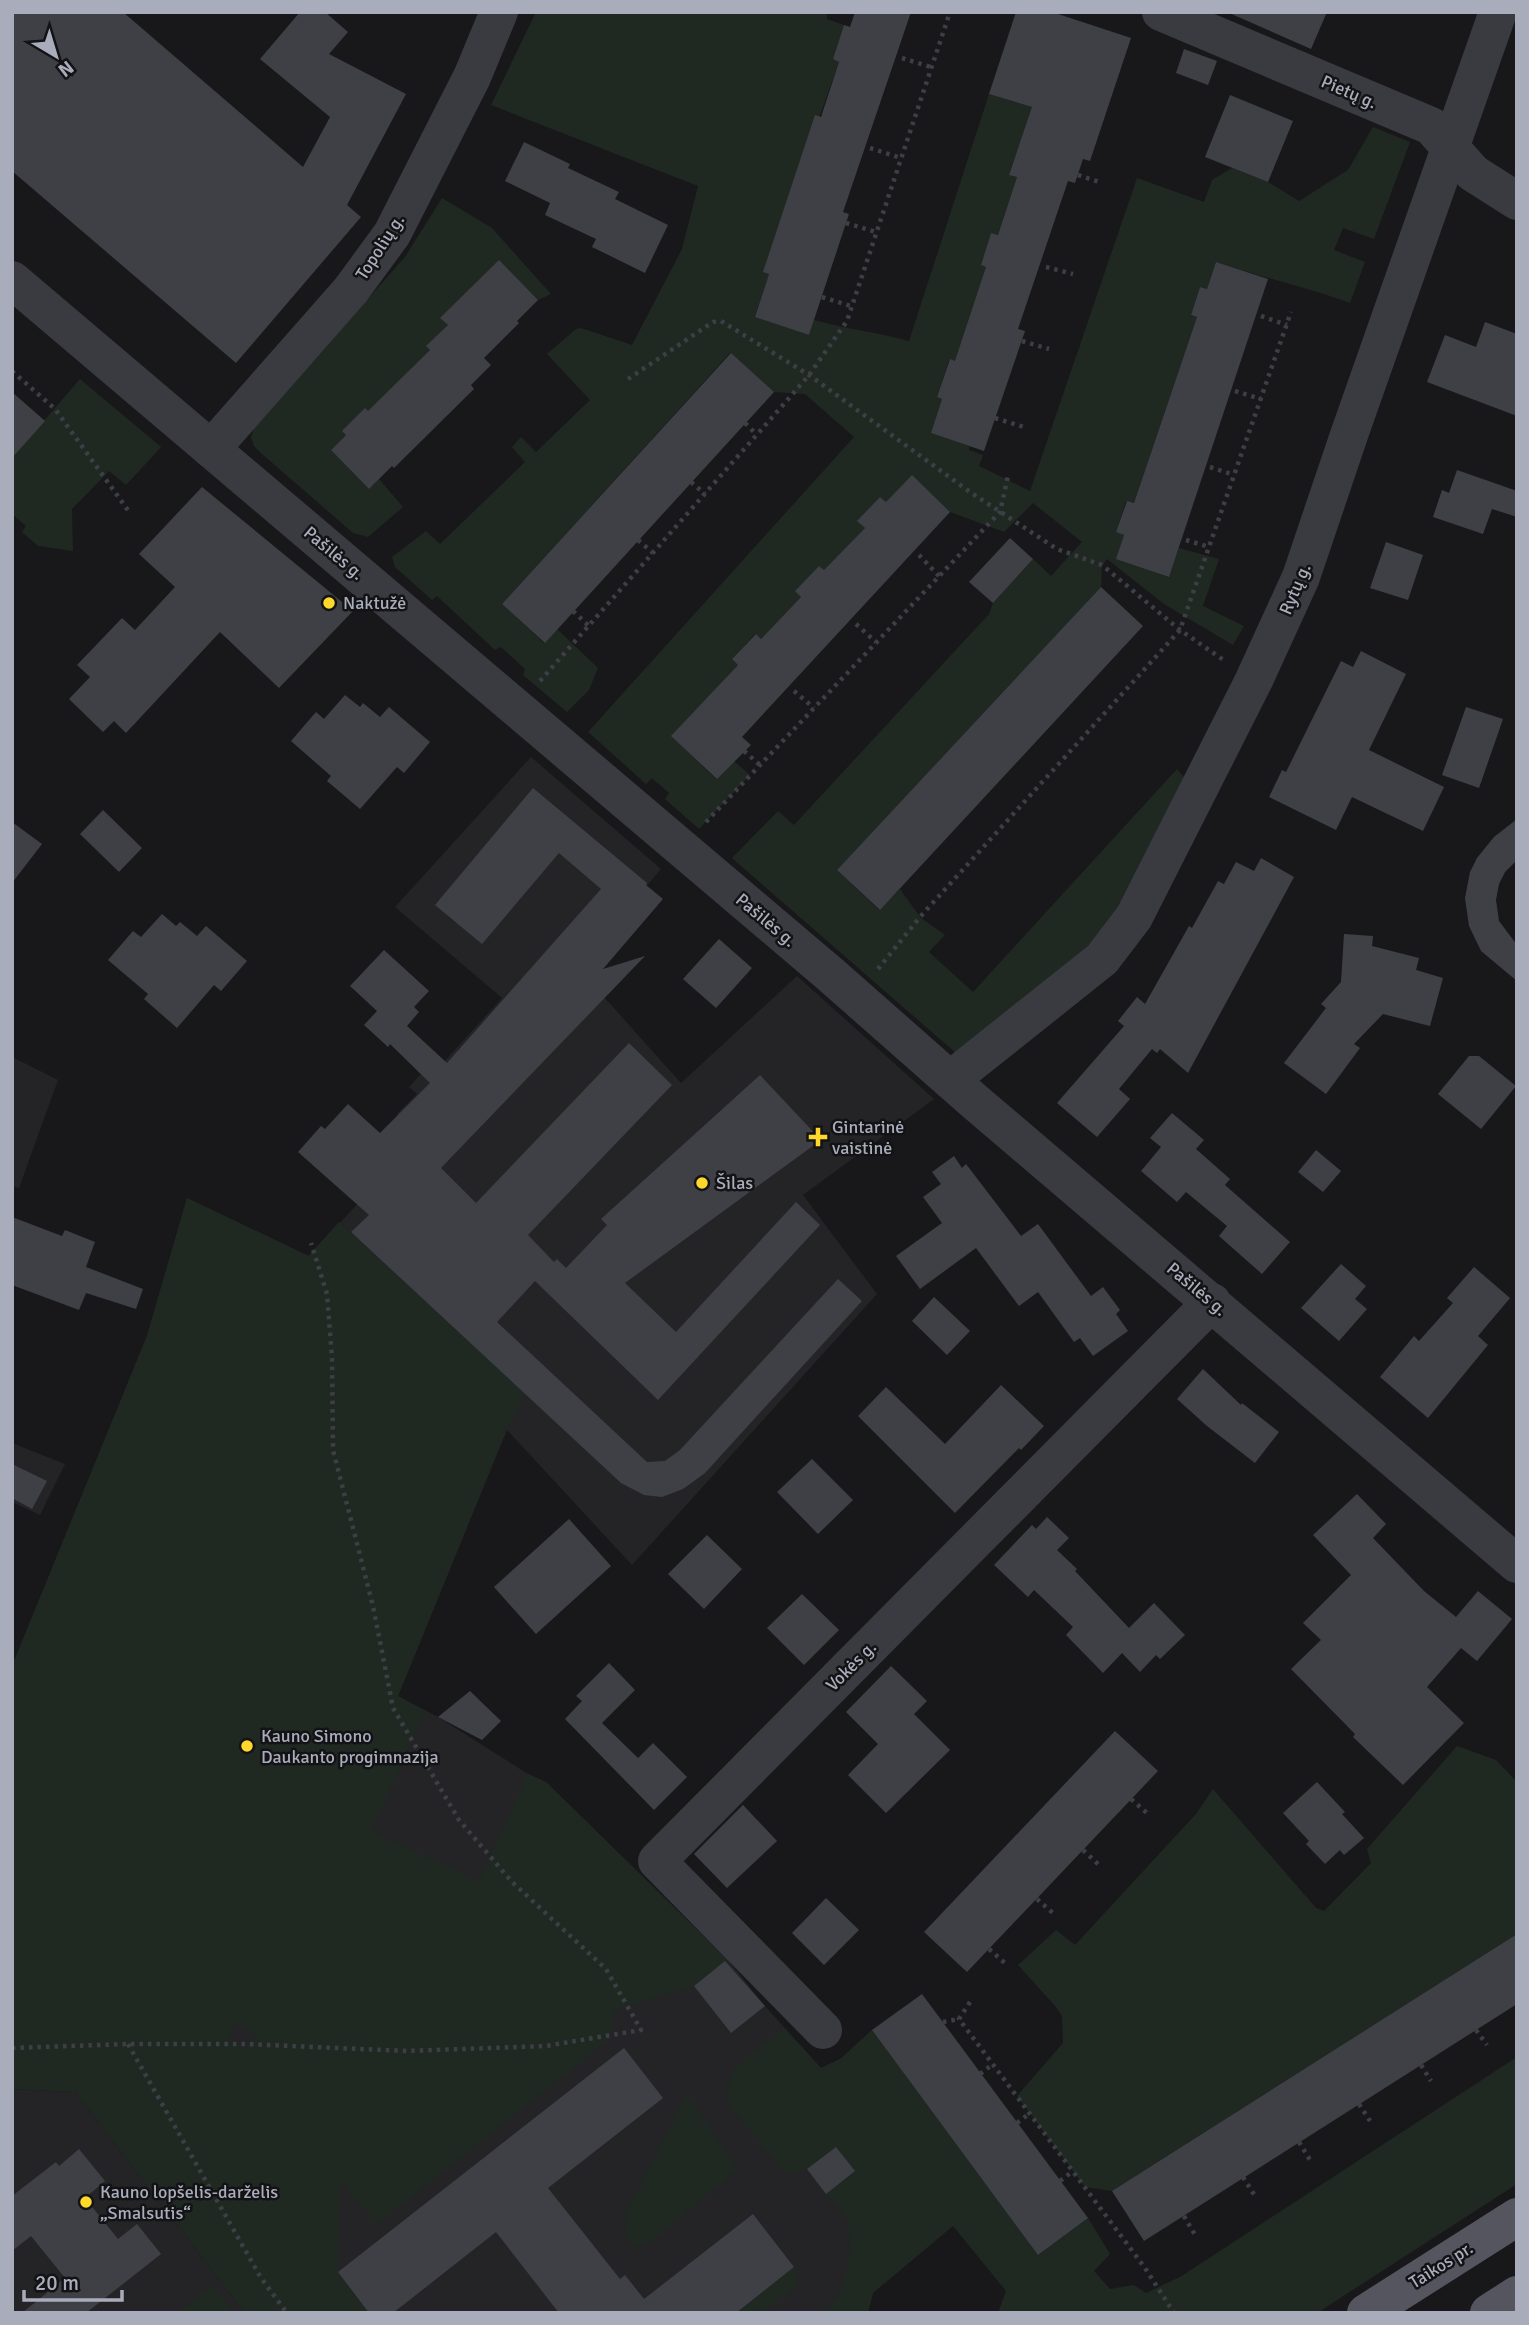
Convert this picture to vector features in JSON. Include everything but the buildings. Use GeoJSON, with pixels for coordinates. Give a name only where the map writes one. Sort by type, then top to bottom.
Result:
{"type":"FeatureCollection","features":[{"type":"Feature","properties":{"kind":"main road","name":"Taikos pr."},"geometry":{"type":"LineString","coordinates":[[1366,2313],[1517,2217]]}},
{"type":"Feature","properties":{"kind":"main road"},"geometry":{"type":"LineString","coordinates":[[1489,2313],[1517,2295]]}},
{"type":"Feature","properties":{"kind":"street","name":"Topolių g."},"geometry":{"type":"LineString","coordinates":[[211,449],[351,290],[392,234],[472,76],[499,12]]}},
{"type":"Feature","properties":{"kind":"street","name":"Pietų g."},"geometry":{"type":"LineString","coordinates":[[1161,12],[1431,126],[1473,173],[1517,201]]}},
{"type":"Feature","properties":{"kind":"street","name":"Rytų g."},"geometry":{"type":"LineString","coordinates":[[950,1080],[1102,959],[1134,917],[1254,680],[1301,577],[1499,12]]}},
{"type":"Feature","properties":{"kind":"street","name":"Pašilės g."},"geometry":{"type":"LineString","coordinates":[[12,280],[855,996],[1517,1564]]}},
{"type":"Feature","properties":{"kind":"street","name":"Vokės g."},"geometry":{"type":"LineString","coordinates":[[823,2030],[657,1861],[1212,1302]]}},
{"type":"Feature","properties":{"kind":"path"},"geometry":{"type":"LineString","coordinates":[[516,708],[809,375],[846,321],[950,12]]}},
{"type":"Feature","properties":{"kind":"path"},"geometry":{"type":"LineString","coordinates":[[902,58],[931,67]]}},
{"type":"Feature","properties":{"kind":"path"},"geometry":{"type":"LineString","coordinates":[[870,148],[901,158]]}},
{"type":"Feature","properties":{"kind":"path"},"geometry":{"type":"LineString","coordinates":[[1077,176],[1102,183]]}},
{"type":"Feature","properties":{"kind":"path"},"geometry":{"type":"LineString","coordinates":[[846,223],[876,232]]}},
{"type":"Feature","properties":{"kind":"path"},"geometry":{"type":"LineString","coordinates":[[1046,267],[1073,274]]}},
{"type":"Feature","properties":{"kind":"path"},"geometry":{"type":"LineString","coordinates":[[822,297],[851,306]]}},
{"type":"Feature","properties":{"kind":"path"},"geometry":{"type":"LineString","coordinates":[[855,996],[920,917],[1180,630],[1291,312]]}},
{"type":"Feature","properties":{"kind":"path"},"geometry":{"type":"LineString","coordinates":[[1261,316],[1287,325]]}},
{"type":"Feature","properties":{"kind":"path"},"geometry":{"type":"LineString","coordinates":[[628,379],[712,322],[721,321],[809,375],[1000,512],[1057,549],[1102,565],[1180,630],[1254,680]]}},
{"type":"Feature","properties":{"kind":"path"},"geometry":{"type":"LineString","coordinates":[[1022,341],[1049,349]]}},
{"type":"Feature","properties":{"kind":"path"},"geometry":{"type":"LineString","coordinates":[[12,371],[55,409],[130,513]]}},
{"type":"Feature","properties":{"kind":"path"},"geometry":{"type":"LineString","coordinates":[[19,389],[25,382]]}},
{"type":"Feature","properties":{"kind":"path"},"geometry":{"type":"LineString","coordinates":[[1236,391],[1261,399]]}},
{"type":"Feature","properties":{"kind":"path"},"geometry":{"type":"LineString","coordinates":[[995,418],[1024,427]]}},
{"type":"Feature","properties":{"kind":"path"},"geometry":{"type":"LineString","coordinates":[[745,424],[757,435]]}},
{"type":"Feature","properties":{"kind":"path"},"geometry":{"type":"LineString","coordinates":[[1210,467],[1234,475]]}},
{"type":"Feature","properties":{"kind":"path"},"geometry":{"type":"LineString","coordinates":[[681,848],[1000,512],[1008,476]]}},
{"type":"Feature","properties":{"kind":"path"},"geometry":{"type":"LineString","coordinates":[[691,482],[705,494]]}},
{"type":"Feature","properties":{"kind":"path"},"geometry":{"type":"LineString","coordinates":[[638,540],[653,553]]}},
{"type":"Feature","properties":{"kind":"path"},"geometry":{"type":"LineString","coordinates":[[1186,540],[1209,547]]}},
{"type":"Feature","properties":{"kind":"path"},"geometry":{"type":"LineString","coordinates":[[919,555],[939,576]]}},
{"type":"Feature","properties":{"kind":"path"},"geometry":{"type":"LineString","coordinates":[[573,611],[589,626]]}},
{"type":"Feature","properties":{"kind":"path"},"geometry":{"type":"LineString","coordinates":[[856,624],[876,643]]}},
{"type":"Feature","properties":{"kind":"path"},"geometry":{"type":"LineString","coordinates":[[794,691],[814,708]]}},
{"type":"Feature","properties":{"kind":"path"},"geometry":{"type":"LineString","coordinates":[[744,751],[760,765]]}},
{"type":"Feature","properties":{"kind":"path"},"geometry":{"type":"LineString","coordinates":[[12,2048],[252,2044],[407,2052],[546,2046],[641,2031],[606,1969],[512,1882],[459,1819],[393,1708],[373,1606],[333,1450],[327,1294],[311,1243]]}},
{"type":"Feature","properties":{"kind":"path"},"geometry":{"type":"LineString","coordinates":[[1131,1799],[1147,1814]]}},
{"type":"Feature","properties":{"kind":"path"},"geometry":{"type":"LineString","coordinates":[[1083,1850],[1100,1865]]}},
{"type":"Feature","properties":{"kind":"path"},"geometry":{"type":"LineString","coordinates":[[1037,1899],[1054,1914]]}},
{"type":"Feature","properties":{"kind":"path"},"geometry":{"type":"LineString","coordinates":[[989,1949],[1006,1964]]}},
{"type":"Feature","properties":{"kind":"path"},"geometry":{"type":"LineString","coordinates":[[943,2022],[959,2019],[970,2002]]}},
{"type":"Feature","properties":{"kind":"path"},"geometry":{"type":"LineString","coordinates":[[959,2019],[1145,2267],[1174,2313]]}},
{"type":"Feature","properties":{"kind":"path"},"geometry":{"type":"LineString","coordinates":[[1476,2030],[1487,2045]]}},
{"type":"Feature","properties":{"kind":"path"},"geometry":{"type":"LineString","coordinates":[[128,2044],[261,2278],[286,2313]]}},
{"type":"Feature","properties":{"kind":"path"},"geometry":{"type":"LineString","coordinates":[[981,2074],[993,2064]]}},
{"type":"Feature","properties":{"kind":"path"},"geometry":{"type":"LineString","coordinates":[[1421,2065],[1431,2081]]}},
{"type":"Feature","properties":{"kind":"path"},"geometry":{"type":"LineString","coordinates":[[1359,2104],[1370,2121]]}},
{"type":"Feature","properties":{"kind":"path"},"geometry":{"type":"LineString","coordinates":[[1017,2123],[1030,2113]]}},
{"type":"Feature","properties":{"kind":"path"},"geometry":{"type":"LineString","coordinates":[[1299,2142],[1310,2160]]}},
{"type":"Feature","properties":{"kind":"path"},"geometry":{"type":"LineString","coordinates":[[1060,2181],[1073,2171]]}},
{"type":"Feature","properties":{"kind":"path"},"geometry":{"type":"LineString","coordinates":[[1243,2177],[1255,2196]]}},
{"type":"Feature","properties":{"kind":"path"},"geometry":{"type":"LineString","coordinates":[[1184,2216],[1195,2235]]}},
{"type":"Feature","properties":{"kind":"shaded area"},"geometry":{"type":"Polygon","coordinates":[[[536,12],[827,12],[827,19],[844,25],[833,59],[839,62],[764,272],[769,274],[755,316],[809,335],[814,320],[909,341],[989,94],[1038,109],[1019,146],[1009,174],[1017,177],[998,235],[991,233],[981,265],[986,267],[958,362],[949,360],[937,397],[942,399],[931,433],[969,446],[969,450],[983,455],[979,466],[1030,491],[1137,178],[1204,202],[1212,180],[1232,168],[1268,182],[1299,201],[1348,170],[1373,127],[1410,142],[1374,239],[1343,228],[1334,250],[1365,262],[1350,303],[1216,262],[1207,289],[1200,287],[1191,315],[1197,317],[1134,503],[1126,501],[1116,532],[1124,535],[1118,554],[1139,561],[1138,566],[1168,577],[1179,548],[1219,559],[1203,606],[1244,626],[1233,645],[1164,604],[1107,559],[1102,565],[1101,587],[837,870],[879,910],[900,889],[920,917],[945,935],[929,952],[973,992],[1177,769],[1188,782],[1108,926],[1061,974],[957,1054],[732,858],[778,811],[794,825],[989,614],[993,603],[1033,559],[1051,576],[1082,542],[1033,503],[1004,532],[950,512],[912,476],[886,502],[880,497],[858,521],[865,528],[824,570],[819,566],[795,591],[801,597],[761,639],[755,634],[732,659],[738,665],[672,736],[716,779],[734,761],[750,775],[699,829],[665,799],[669,793],[652,778],[646,784],[588,732],[854,437],[805,394],[774,392],[730,353],[502,604],[544,643],[557,629],[598,668],[589,690],[567,712],[523,675],[525,669],[501,647],[495,650],[437,596],[432,600],[395,567],[392,557],[426,531],[440,544],[525,462],[512,447],[521,437],[536,452],[590,400],[547,354],[576,329],[581,328],[632,345],[682,249],[698,186],[491,105],[536,12]]]}},
{"type":"Feature","properties":{"kind":"shaded area"},"geometry":{"type":"Polygon","coordinates":[[[442,198],[492,228],[551,294],[538,300],[499,261],[441,318],[448,325],[427,347],[430,350],[331,450],[369,489],[379,479],[403,507],[368,537],[353,533],[262,454],[254,446],[251,437],[255,426],[405,257],[442,198]]]}},
{"type":"Feature","properties":{"kind":"shaded area"},"geometry":{"type":"Polygon","coordinates":[[[80,379],[161,447],[126,485],[109,471],[72,509],[73,551],[38,546],[22,532],[26,526],[12,514],[12,458],[80,379]]]}},
{"type":"Feature","properties":{"kind":"shaded area","name":"Kauno Simono Daukanto progimnazija"},"geometry":{"type":"Polygon","coordinates":[[[531,757],[661,869],[578,968],[681,1083],[797,976],[934,1099],[803,1195],[877,1294],[632,1565],[507,1430],[398,1696],[438,1717],[528,1774],[546,1782],[727,1959],[821,2068],[840,2059],[957,2210],[824,2313],[297,2313],[12,1666],[147,1336],[187,1198],[309,1256],[419,1138],[397,1114],[417,1094],[409,1087],[434,1059],[442,1064],[502,998],[395,907],[531,757]]]}},
{"type":"Feature","properties":{"kind":"shaded area"},"geometry":{"type":"Polygon","coordinates":[[[12,1057],[58,1080],[19,1188],[12,1186],[12,1057]]]}},
{"type":"Feature","properties":{"kind":"shaded area","name":"Kauno Simono Daukanto progimnazija"},"geometry":{"type":"Polygon","coordinates":[[[187,1198],[308,1256],[339,1222],[525,1393],[507,1429],[398,1696],[425,1711],[371,1831],[479,1881],[528,1774],[546,1782],[727,1959],[694,1986],[614,2011],[610,2039],[377,2224],[340,2182],[338,2272],[369,2313],[245,2313],[75,2092],[12,2089],[12,1666],[147,1336],[187,1198]],[[234,2023],[229,2044],[252,2044],[255,2033],[234,2023]]]}},
{"type":"Feature","properties":{"kind":"shaded area"},"geometry":{"type":"Polygon","coordinates":[[[12,1443],[65,1464],[40,1515],[12,1502],[12,1443]]]}},
{"type":"Feature","properties":{"kind":"shaded area"},"geometry":{"type":"Polygon","coordinates":[[[1457,1746],[1496,1760],[1517,1782],[1517,1934],[1112,2191],[1085,2187],[1017,2096],[1063,2043],[1062,2016],[1018,1965],[1056,1930],[1075,1945],[1196,1814],[1213,1789],[1316,1908],[1324,1911],[1371,1863],[1367,1849],[1457,1746]]]}},
{"type":"Feature","properties":{"kind":"shaded area"},"geometry":{"type":"Polygon","coordinates":[[[786,2030],[821,2068],[840,2059],[872,2030],[1038,2255],[1088,2218],[1110,2254],[1094,2271],[1110,2289],[1134,2285],[1146,2293],[1180,2277],[1517,2057],[1517,2184],[1317,2313],[998,2313],[1006,2291],[953,2226],[873,2293],[868,2313],[824,2313],[832,2305],[844,2281],[850,2252],[848,2225],[844,2215],[826,2194],[855,2171],[836,2147],[807,2169],[786,2174],[732,2109],[727,2094],[733,2069],[778,2033],[786,2030]]]}},
{"type":"Feature","properties":{"kind":"shaded area","name":"Kauno lopšelis-darželis „Smalsutis“"},"geometry":{"type":"Polygon","coordinates":[[[12,2089],[75,2092],[245,2313],[12,2313],[12,2089]]]}},
{"type":"Feature","properties":{"kind":"shaded area"},"geometry":{"type":"Polygon","coordinates":[[[686,2094],[738,2169],[650,2243],[632,2247],[626,2236],[625,2215],[686,2094]]]}},
{"type":"Feature","properties":{"kind":"shaded area"},"geometry":{"type":"Polygon","coordinates":[[[794,2267],[800,2278],[795,2286],[762,2313],[736,2313],[794,2267]]]}},
{"type":"Feature","properties":{"kind":"shaded area"},"geometry":{"type":"Polygon","coordinates":[[[213,2285],[234,2313],[177,2313],[213,2285]]]}},
{"type":"Feature","properties":{"kind":"place","name":"Naktužė"},"geometry":{"type":"Point","coordinates":[329,603]}},
{"type":"Feature","properties":{"kind":"place","name":"Gintarinė vaistinė"},"geometry":{"type":"Point","coordinates":[818,1137]}},
{"type":"Feature","properties":{"kind":"place","name":"Šilas"},"geometry":{"type":"Point","coordinates":[702,1183]}},
{"type":"Feature","properties":{"kind":"place","name":"Kauno Simono Daukanto progimnazija"},"geometry":{"type":"Point","coordinates":[247,1746]}},
{"type":"Feature","properties":{"kind":"place","name":"Kauno lopšelis-darželis „Smalsutis“"},"geometry":{"type":"Point","coordinates":[86,2202]}}]}
